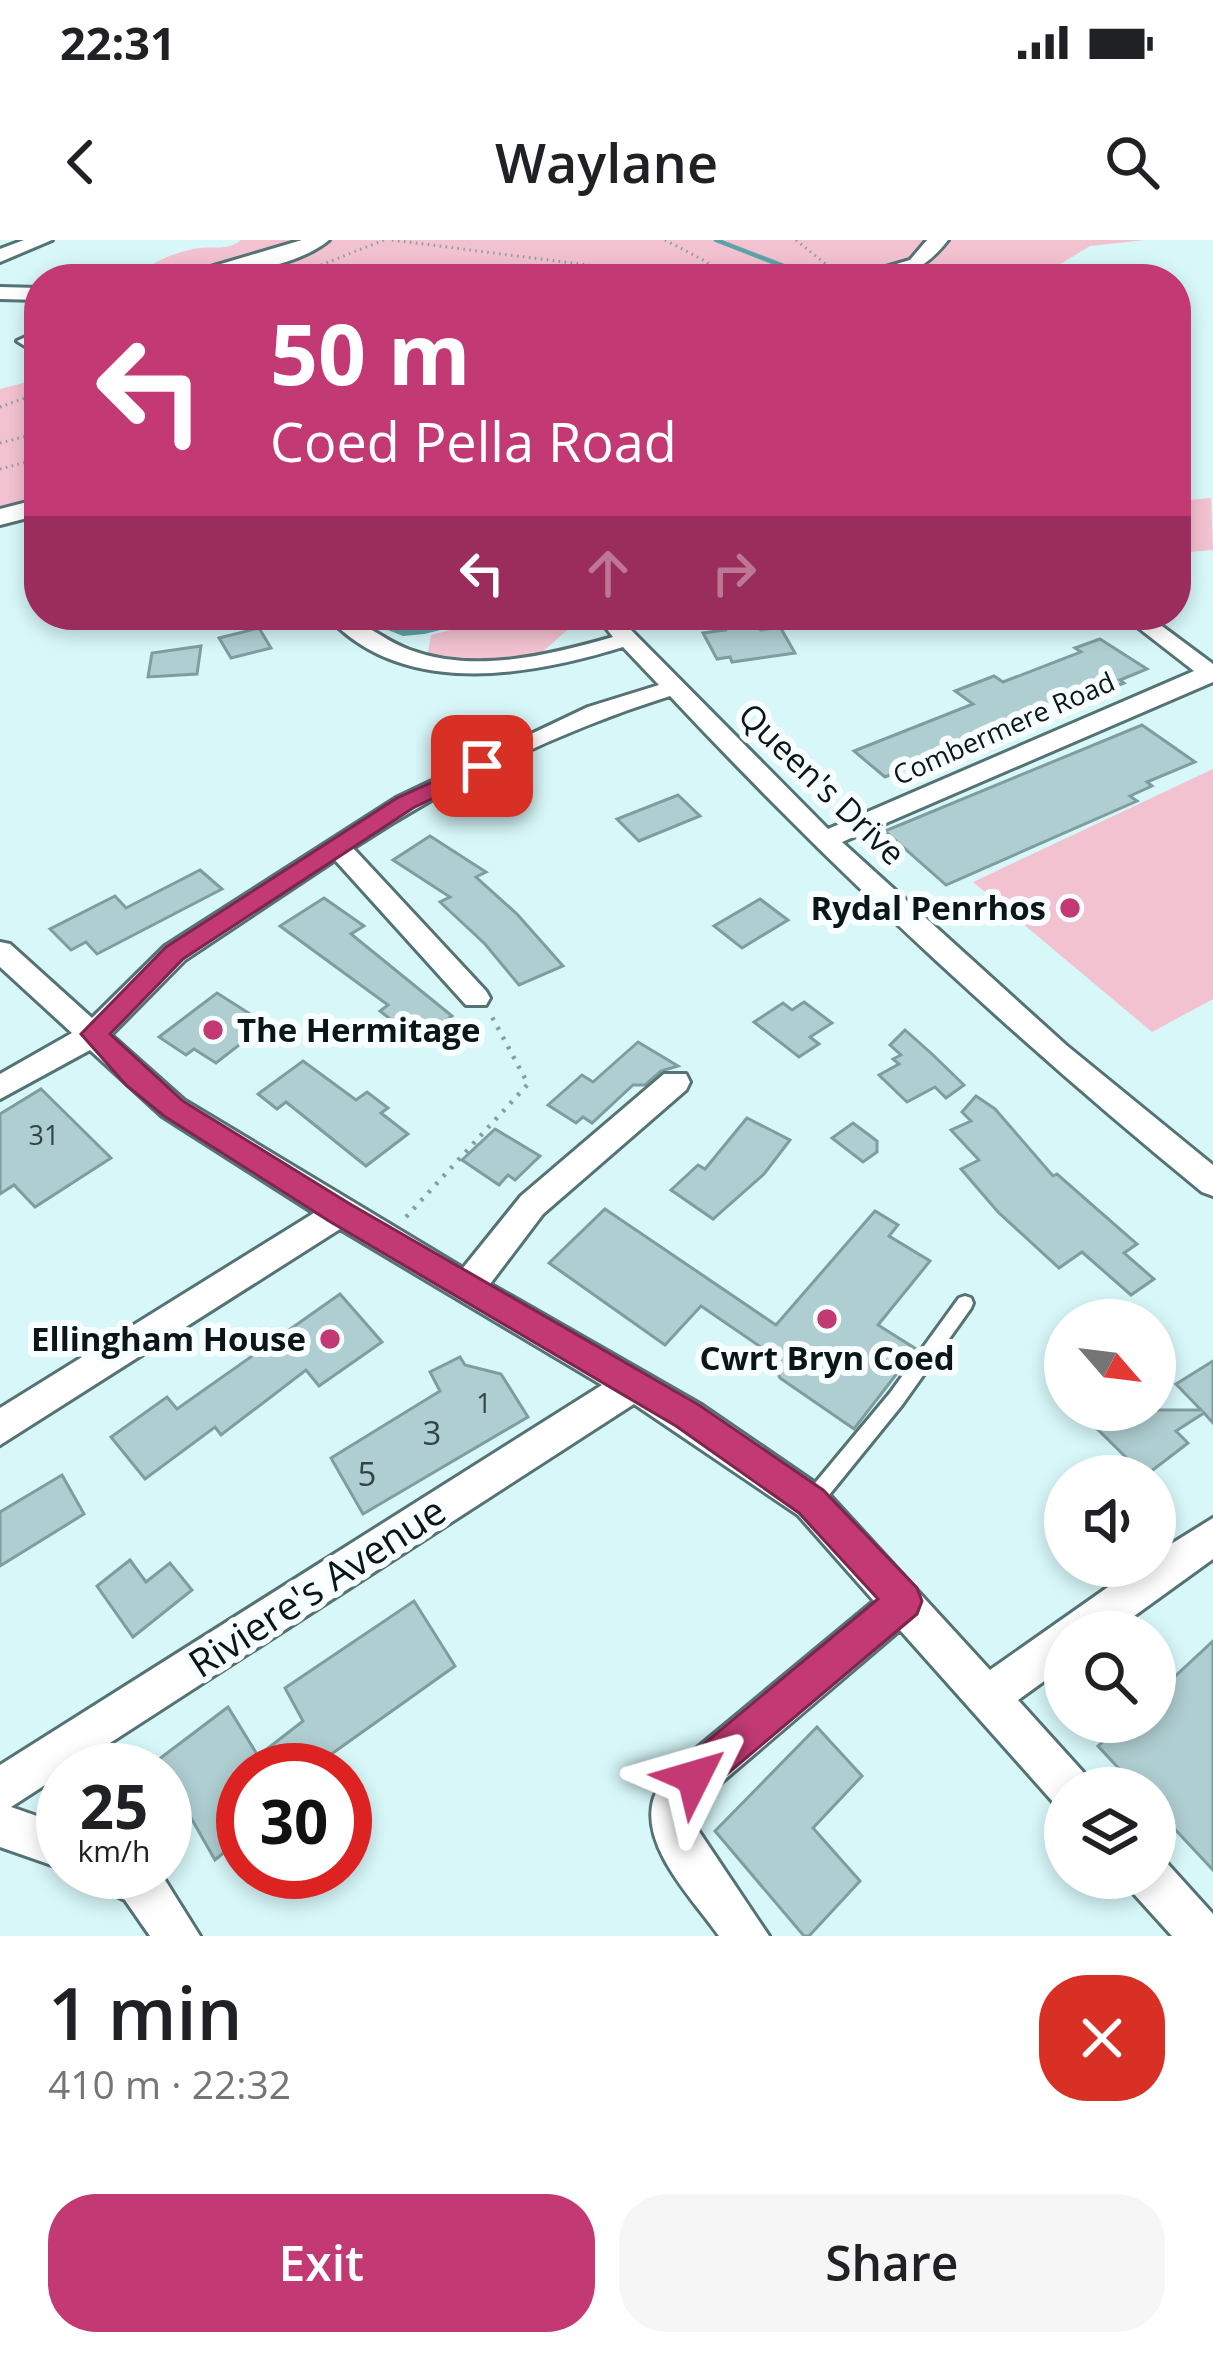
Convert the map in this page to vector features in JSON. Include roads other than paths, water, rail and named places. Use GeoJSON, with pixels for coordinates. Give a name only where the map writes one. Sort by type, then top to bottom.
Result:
{"type":"FeatureCollection","features":[{"type":"Feature","properties":{"kind":"main road"},"geometry":{"type":"LineString","coordinates":[[0,256],[42,240]]}},
{"type":"Feature","properties":{"kind":"main road"},"geometry":{"type":"LineString","coordinates":[[244,264],[319,240]]}},
{"type":"Feature","properties":{"kind":"main road"},"geometry":{"type":"LineString","coordinates":[[917,264],[938,240]]}},
{"type":"Feature","properties":{"kind":"street"},"geometry":{"type":"LineString","coordinates":[[353,630],[412,660],[464,669],[525,667],[618,630]]}},
{"type":"Feature","properties":{"kind":"street","name":"Queen's Drive"},"geometry":{"type":"LineString","coordinates":[[627,630],[673,688],[824,841],[1141,1126],[1213,1183]]}},
{"type":"Feature","properties":{"kind":"street"},"geometry":{"type":"LineString","coordinates":[[1153,630],[1211,673]]}},
{"type":"Feature","properties":{"kind":"street","name":"Combermere Road"},"geometry":{"type":"LineString","coordinates":[[824,841],[1211,673]]}},
{"type":"Feature","properties":{"kind":"street"},"geometry":{"type":"LineString","coordinates":[[0,1088],[94,1034],[175,953],[405,803],[596,712],[673,688]]}},
{"type":"Feature","properties":{"kind":"street"},"geometry":{"type":"LineString","coordinates":[[336,845],[476,998]]}},
{"type":"Feature","properties":{"kind":"street"},"geometry":{"type":"LineString","coordinates":[[0,951],[173,1108],[340,1213],[634,1384],[811,1502],[1050,1767]]}},
{"type":"Feature","properties":{"kind":"street"},"geometry":{"type":"LineString","coordinates":[[467,1287],[532,1204],[675,1082]]}},
{"type":"Feature","properties":{"kind":"street"},"geometry":{"type":"LineString","coordinates":[[0,1428],[340,1213]]}},
{"type":"Feature","properties":{"kind":"street","name":"Riviere's Avenue"},"geometry":{"type":"LineString","coordinates":[[0,1790],[634,1384]]}},
{"type":"Feature","properties":{"kind":"street"},"geometry":{"type":"LineString","coordinates":[[1108,1611],[1213,1536]]}},
{"type":"Feature","properties":{"kind":"street"},"geometry":{"type":"LineString","coordinates":[[746,1936],[677,1838],[673,1805],[694,1777],[904,1601]]}},
{"type":"Feature","properties":{"kind":"street"},"geometry":{"type":"LineString","coordinates":[[987,1697],[1044,1656]]}},
{"type":"Feature","properties":{"kind":"street"},"geometry":{"type":"LineString","coordinates":[[0,1825],[36,1837]]}},
{"type":"Feature","properties":{"kind":"street"},"geometry":{"type":"LineString","coordinates":[[151,1899],[177,1936]]}},
{"type":"Feature","properties":{"kind":"street"},"geometry":{"type":"LineString","coordinates":[[1169,1899],[1202,1936]]}},
{"type":"Feature","properties":{"kind":"lane"},"geometry":{"type":"LineString","coordinates":[[811,1502],[896,1399],[965,1303]]}},
{"type":"Feature","properties":{"kind":"water"},"geometry":{"type":"Polygon","coordinates":[[[388,630],[440,630],[424,634],[403,636],[388,630]]]}},
{"type":"Feature","properties":{"kind":"waterway"},"geometry":{"type":"LineString","coordinates":[[716,240],[778,264]]}},
{"type":"Feature","properties":{"kind":"place","name":"Rydal Penrhos"},"geometry":{"type":"Point","coordinates":[1070,908]}},
{"type":"Feature","properties":{"kind":"place","name":"The Hermitage"},"geometry":{"type":"Point","coordinates":[213,1030]}},
{"type":"Feature","properties":{"kind":"place","name":"Cwrt Bryn Coed"},"geometry":{"type":"Point","coordinates":[827,1319]}},
{"type":"Feature","properties":{"kind":"place","name":"Ellingham House"},"geometry":{"type":"Point","coordinates":[330,1339]}}]}
